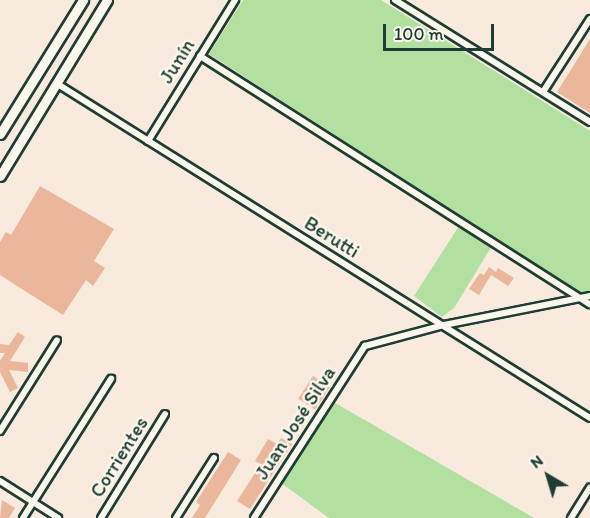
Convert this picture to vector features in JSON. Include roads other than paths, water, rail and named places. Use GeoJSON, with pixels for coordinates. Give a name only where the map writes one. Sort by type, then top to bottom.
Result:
{"type":"FeatureCollection","features":[{"type":"Feature","properties":{"kind":"main road"},"geometry":{"type":"LineString","coordinates":[[0,134],[83,0]]}},
{"type":"Feature","properties":{"kind":"main road"},"geometry":{"type":"LineString","coordinates":[[0,176],[108,0]]}},
{"type":"Feature","properties":{"kind":"street","name":"Junín"},"geometry":{"type":"LineString","coordinates":[[148,141],[235,0]]}},
{"type":"Feature","properties":{"kind":"street"},"geometry":{"type":"LineString","coordinates":[[396,0],[590,122]]}},
{"type":"Feature","properties":{"kind":"street"},"geometry":{"type":"LineString","coordinates":[[543,93],[590,19]]}},
{"type":"Feature","properties":{"kind":"street"},"geometry":{"type":"LineString","coordinates":[[200,56],[590,304]]}},
{"type":"Feature","properties":{"kind":"street","name":"Berutti"},"geometry":{"type":"LineString","coordinates":[[56,83],[590,418]]}},
{"type":"Feature","properties":{"kind":"street"},"geometry":{"type":"LineString","coordinates":[[444,325],[590,296]]}},
{"type":"Feature","properties":{"kind":"street","name":"Juan José Silva"},"geometry":{"type":"LineString","coordinates":[[254,518],[365,346],[444,325]]}},
{"type":"Feature","properties":{"kind":"street"},"geometry":{"type":"LineString","coordinates":[[0,431],[57,340]]}},
{"type":"Feature","properties":{"kind":"street"},"geometry":{"type":"LineString","coordinates":[[23,518],[111,379]]}},
{"type":"Feature","properties":{"kind":"street","name":"Corrientes"},"geometry":{"type":"LineString","coordinates":[[101,518],[165,414]]}},
{"type":"Feature","properties":{"kind":"street"},"geometry":{"type":"LineString","coordinates":[[176,518],[214,458]]}},
{"type":"Feature","properties":{"kind":"street"},"geometry":{"type":"LineString","coordinates":[[0,481],[58,518]]}},
{"type":"Feature","properties":{"kind":"street"},"geometry":{"type":"LineString","coordinates":[[571,518],[590,488]]}}]}
